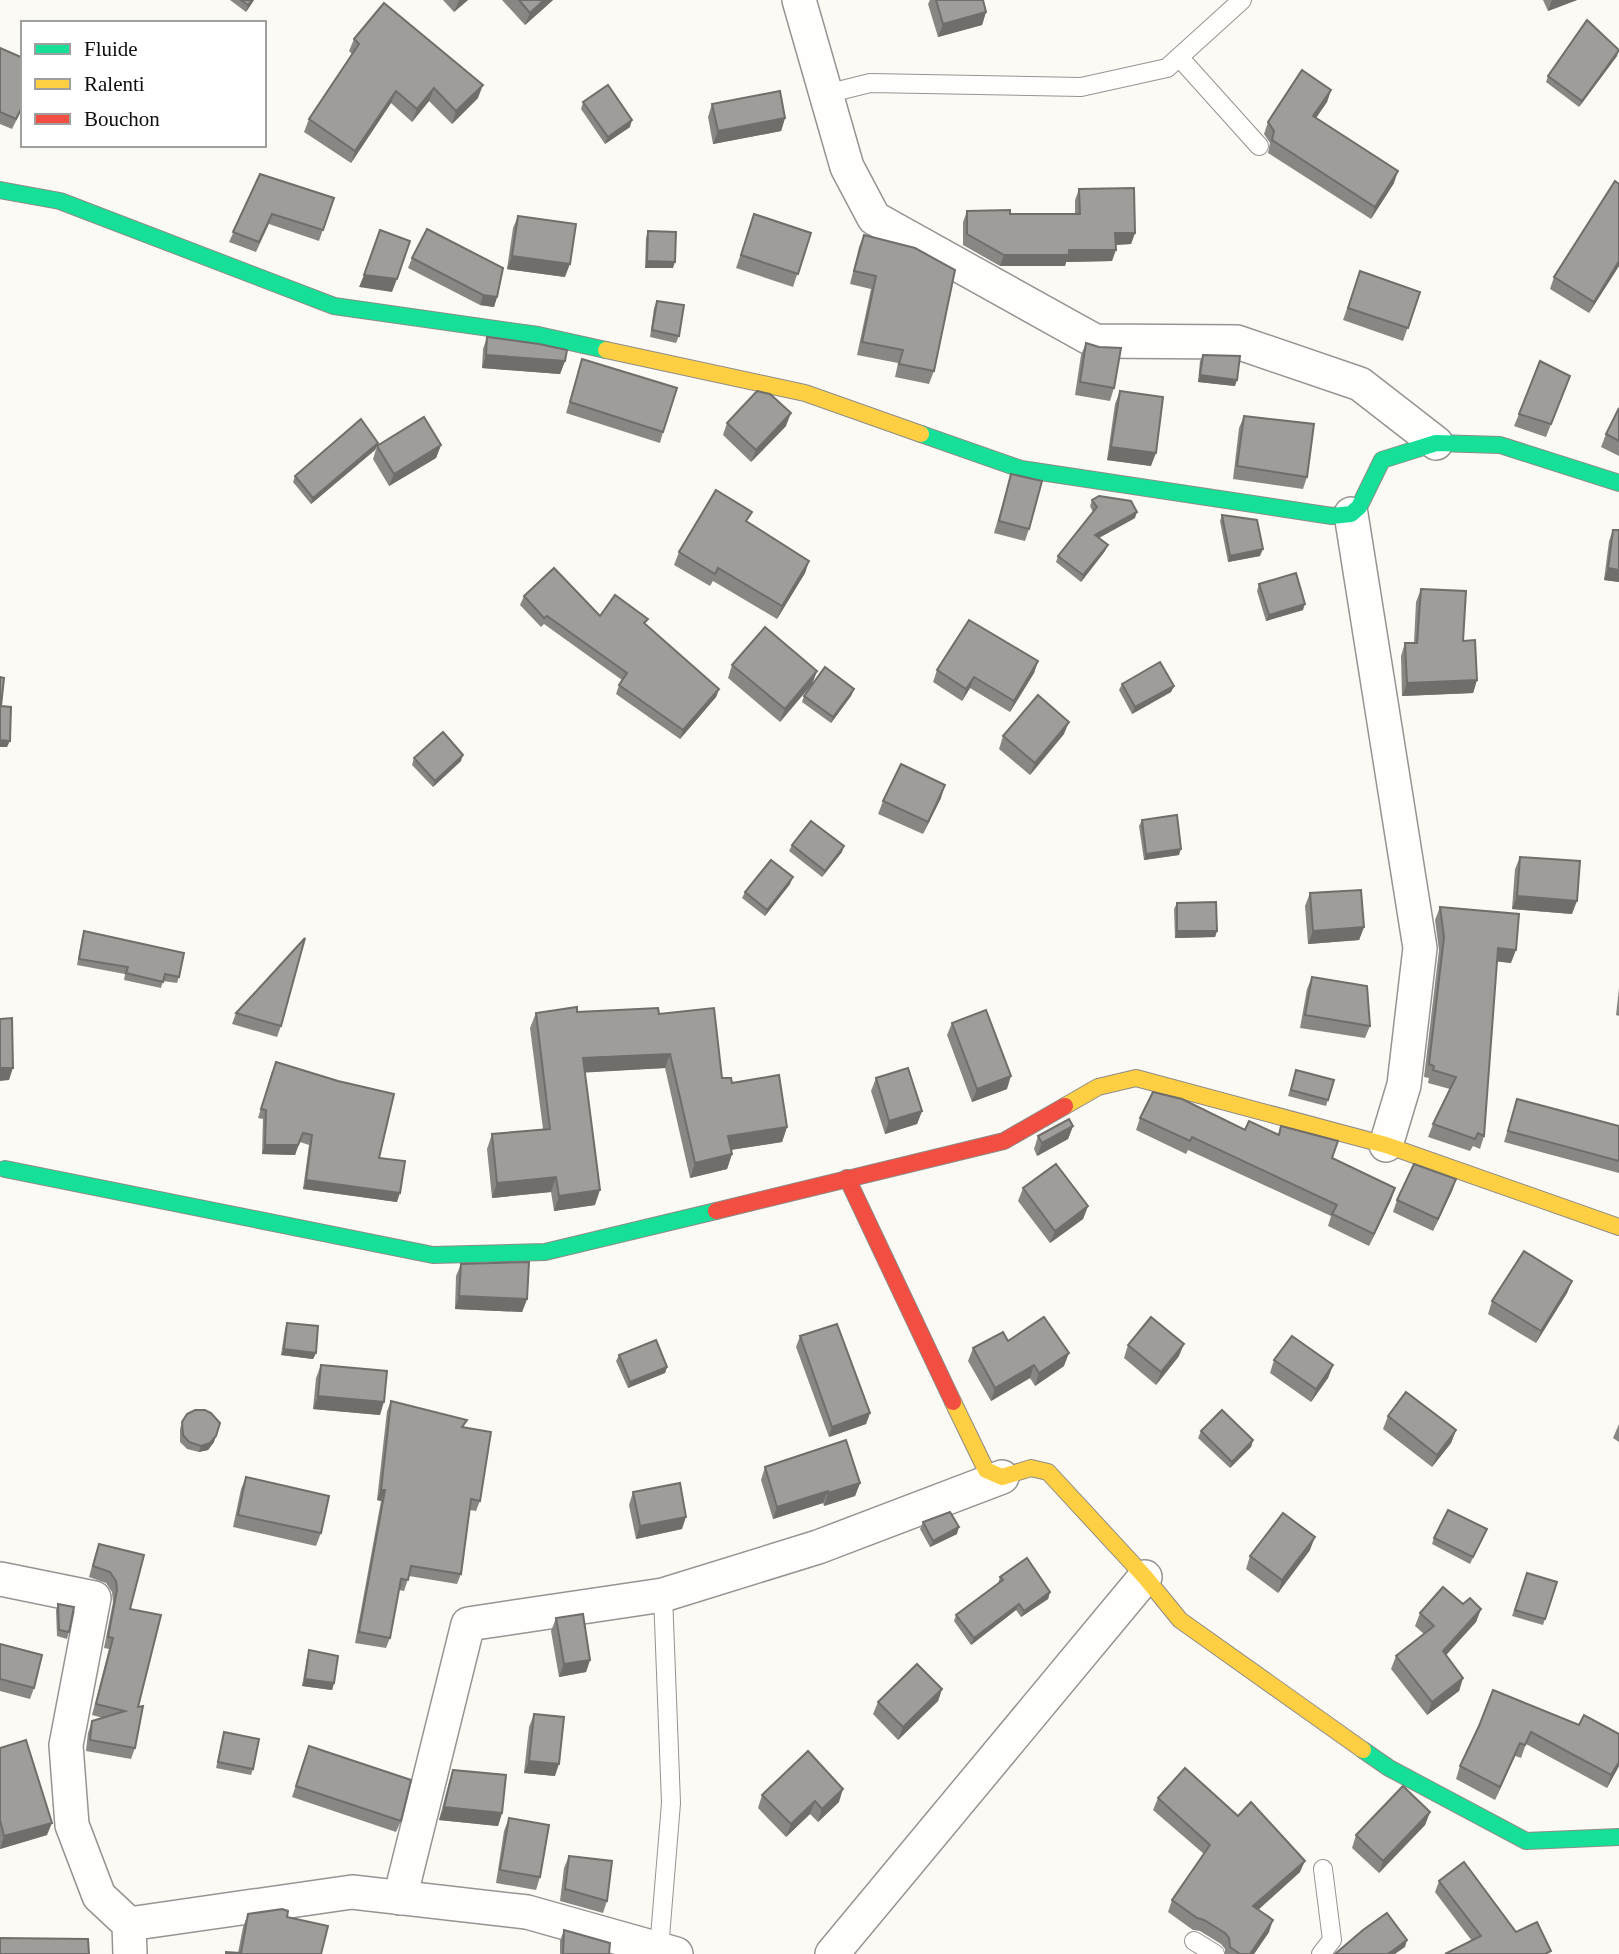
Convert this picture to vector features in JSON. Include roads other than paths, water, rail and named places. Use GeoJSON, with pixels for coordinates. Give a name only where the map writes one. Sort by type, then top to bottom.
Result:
{"type":"FeatureCollection","features":[{"type":"Feature","properties":{"kind":"street"},"geometry":{"type":"LineString","coordinates":[[799,0],[847,167],[874,218],[1095,341],[1237,342],[1360,384],[1436,443]]}},
{"type":"Feature","properties":{"kind":"street"},"geometry":{"type":"LineString","coordinates":[[0,190],[60,201],[334,306],[538,335],[806,393],[1021,469],[1332,516],[1351,514],[1359,507],[1382,460],[1436,443],[1500,446],[1619,483]]}},
{"type":"Feature","properties":{"kind":"street"},"geometry":{"type":"LineString","coordinates":[[1351,514],[1420,948],[1404,1086],[1386,1145]]}},
{"type":"Feature","properties":{"kind":"street"},"geometry":{"type":"LineString","coordinates":[[5,1170],[433,1255],[545,1252],[1004,1141],[1098,1087],[1136,1078],[1386,1145],[1619,1227]]}},
{"type":"Feature","properties":{"kind":"street"},"geometry":{"type":"LineString","coordinates":[[847,1178],[986,1470],[1002,1477]]}},
{"type":"Feature","properties":{"kind":"street"},"geometry":{"type":"LineString","coordinates":[[400,1898],[468,1623],[663,1595],[818,1547],[1031,1468],[1048,1472],[1180,1620],[1389,1768],[1526,1841],[1619,1837]]}},
{"type":"Feature","properties":{"kind":"street"},"geometry":{"type":"LineString","coordinates":[[832,1954],[1144,1577]]}},
{"type":"Feature","properties":{"kind":"street"},"geometry":{"type":"LineString","coordinates":[[0,1579],[94,1598],[66,1745],[72,1825],[99,1896],[130,1939],[352,1892],[527,1912],[667,1952]]}},
{"type":"Feature","properties":{"kind":"lane"},"geometry":{"type":"LineString","coordinates":[[826,94],[870,83],[1081,87],[1167,68],[1242,0]]}},
{"type":"Feature","properties":{"kind":"lane"},"geometry":{"type":"LineString","coordinates":[[1179,57],[1259,146]]}},
{"type":"Feature","properties":{"kind":"lane"},"geometry":{"type":"LineString","coordinates":[[663,1595],[671,1803],[667,1952]]}},
{"type":"Feature","properties":{"kind":"lane"},"geometry":{"type":"LineString","coordinates":[[1321,1954],[1332,1940],[1324,1869]]}},
{"type":"Feature","properties":{"kind":"lane"},"geometry":{"type":"LineString","coordinates":[[1194,1941],[1215,1954]]}}]}
